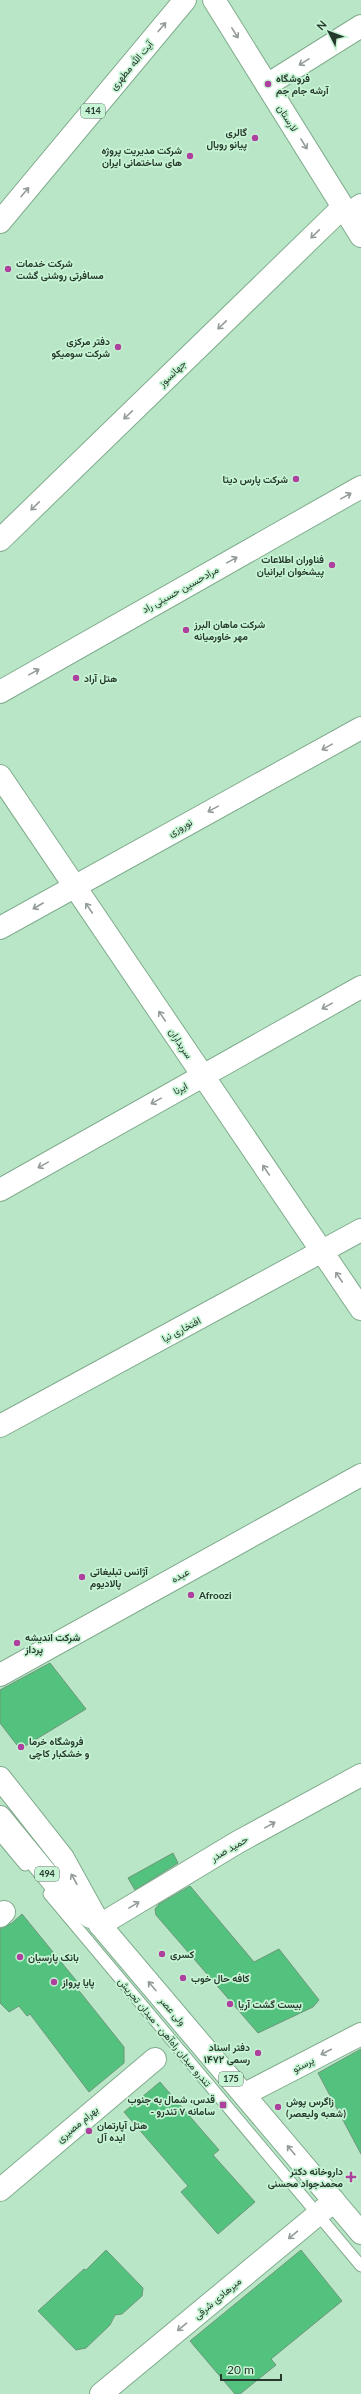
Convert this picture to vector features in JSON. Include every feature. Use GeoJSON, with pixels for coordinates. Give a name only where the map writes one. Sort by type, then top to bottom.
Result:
{"type":"FeatureCollection","features":[{"type":"Feature","properties":{"kind":"street","name":"آیت الله مطهری"},"geometry":{"type":"LineString","coordinates":[[0,222],[185,0]]}},
{"type":"Feature","properties":{"kind":"street","name":"لارستان"},"geometry":{"type":"LineString","coordinates":[[214,0],[267,85],[350,209],[361,236]]}},
{"type":"Feature","properties":{"kind":"street"},"geometry":{"type":"LineString","coordinates":[[267,85],[361,26]]}},
{"type":"Feature","properties":{"kind":"street","name":"جهانسوز"},"geometry":{"type":"LineString","coordinates":[[0,540],[350,209]]}},
{"type":"Feature","properties":{"kind":"street","name":"مرادحسین حسینی راد"},"geometry":{"type":"LineString","coordinates":[[0,692],[361,488]]}},
{"type":"Feature","properties":{"kind":"street","name":"نوروزی"},"geometry":{"type":"LineString","coordinates":[[0,928],[361,728]]}},
{"type":"Feature","properties":{"kind":"street","name":"سربداران"},"geometry":{"type":"LineString","coordinates":[[0,776],[361,1310]]}},
{"type":"Feature","properties":{"kind":"street","name":"ايرنا"},"geometry":{"type":"LineString","coordinates":[[0,1190],[361,987]]}},
{"type":"Feature","properties":{"kind":"street","name":"افتخاری نیا"},"geometry":{"type":"LineString","coordinates":[[0,1426],[361,1230]]}},
{"type":"Feature","properties":{"kind":"street","name":"عبده"},"geometry":{"type":"LineString","coordinates":[[0,1675],[361,1475]]}},
{"type":"Feature","properties":{"kind":"street","name":"حمید صدر"},"geometry":{"type":"LineString","coordinates":[[100,1925],[238,1842],[361,1775]]}},
{"type":"Feature","properties":{"kind":"street","name":"ولی عصر"},"geometry":{"type":"LineString","coordinates":[[0,1778],[63,1858],[100,1925],[244,2094],[326,2208],[361,2233]]}},
{"type":"Feature","properties":{"kind":"street","name":"494"},"geometry":{"type":"LineString","coordinates":[[0,1817],[64,1894],[100,1925]]}},
{"type":"Feature","properties":{"kind":"street","name":"پرستو"},"geometry":{"type":"LineString","coordinates":[[244,2094],[361,2034]]}},
{"type":"Feature","properties":{"kind":"street","name":"بهرام مصیری"},"geometry":{"type":"LineString","coordinates":[[0,2190],[155,2058]]}},
{"type":"Feature","properties":{"kind":"street","name":"میرهادی شرقی"},"geometry":{"type":"LineString","coordinates":[[101,2394],[326,2208]]}},
{"type":"Feature","properties":{"kind":"lane","name":"تندرو میدان راه‌آهن - میدان تجریش"},"geometry":{"type":"LineString","coordinates":[[0,1835],[326,2208],[361,2266]]}},
{"type":"Feature","properties":{"kind":"building"},"geometry":{"type":"Polygon","coordinates":[[[50,1663],[86,1709],[20,1749],[0,1723],[0,1690],[50,1663]]]}},
{"type":"Feature","properties":{"kind":"building"},"geometry":{"type":"Polygon","coordinates":[[[173,1853],[178,1863],[135,1890],[128,1878],[173,1853]]]}},
{"type":"Feature","properties":{"kind":"building"},"geometry":{"type":"Polygon","coordinates":[[[190,1886],[254,1962],[279,1949],[319,2000],[313,2007],[258,2033],[156,1915],[155,1909],[159,1904],[190,1886]]]}},
{"type":"Feature","properties":{"kind":"building"},"geometry":{"type":"Polygon","coordinates":[[[22,1914],[79,1984],[76,1987],[124,2047],[124,2063],[89,2092],[30,2014],[27,2016],[19,2006],[9,2012],[0,2003],[0,1929],[12,1923],[22,1914]]]}},
{"type":"Feature","properties":{"kind":"building"},"geometry":{"type":"Polygon","coordinates":[[[361,2049],[361,2154],[318,2073],[361,2049]]]}},
{"type":"Feature","properties":{"kind":"building"},"geometry":{"type":"Polygon","coordinates":[[[160,2082],[219,2150],[213,2155],[255,2202],[218,2234],[181,2192],[188,2186],[124,2112],[160,2082]]]}},
{"type":"Feature","properties":{"kind":"building"},"geometry":{"type":"Polygon","coordinates":[[[106,2250],[143,2288],[142,2296],[122,2314],[115,2315],[110,2325],[86,2348],[76,2350],[38,2311],[84,2269],[86,2270],[106,2250]]]}},
{"type":"Feature","properties":{"kind":"building"},"geometry":{"type":"Polygon","coordinates":[[[301,2250],[342,2301],[271,2359],[276,2365],[240,2394],[235,2394],[190,2341],[301,2250]]]}},
{"type":"Feature","properties":{"kind":"place","name":"فروشگاه آرشه جام جم"},"geometry":{"type":"Point","coordinates":[268,84]}},
{"type":"Feature","properties":{"kind":"place","name":"گالری پیانو رویال"},"geometry":{"type":"Point","coordinates":[255,138]}},
{"type":"Feature","properties":{"kind":"place","name":"شرکت مدیریت پروژه های ساختمانی ایران"},"geometry":{"type":"Point","coordinates":[190,156]}},
{"type":"Feature","properties":{"kind":"place","name":"شرکت خدمات مسافرتی روشنی گشت"},"geometry":{"type":"Point","coordinates":[8,269]}},
{"type":"Feature","properties":{"kind":"place","name":"دفتر مرکزی شرکت سومیکو"},"geometry":{"type":"Point","coordinates":[118,347]}},
{"type":"Feature","properties":{"kind":"place","name":"شرکت پارس دیتا"},"geometry":{"type":"Point","coordinates":[296,479]}},
{"type":"Feature","properties":{"kind":"place","name":"فناوران اطلاعات پیشخوان ایرانیان"},"geometry":{"type":"Point","coordinates":[332,565]}},
{"type":"Feature","properties":{"kind":"place","name":"شرکت ماهان البرز مهر خاورمیانه"},"geometry":{"type":"Point","coordinates":[186,630]}},
{"type":"Feature","properties":{"kind":"place","name":"هتل آراد"},"geometry":{"type":"Point","coordinates":[76,678]}},
{"type":"Feature","properties":{"kind":"place","name":"آژانس تبلیغاتی پالادیوم"},"geometry":{"type":"Point","coordinates":[82,1577]}},
{"type":"Feature","properties":{"kind":"place","name":"Afroozi"},"geometry":{"type":"Point","coordinates":[191,1595]}},
{"type":"Feature","properties":{"kind":"place","name":"شرکت اندیشه پرداز"},"geometry":{"type":"Point","coordinates":[17,1643]}},
{"type":"Feature","properties":{"kind":"place","name":"فروشگاه خرما و خشکبار کاچی"},"geometry":{"type":"Point","coordinates":[21,1747]}},
{"type":"Feature","properties":{"kind":"place","name":"كسرى"},"geometry":{"type":"Point","coordinates":[162,1954]}},
{"type":"Feature","properties":{"kind":"place","name":"بانک پارسیان"},"geometry":{"type":"Point","coordinates":[20,1957]}},
{"type":"Feature","properties":{"kind":"place","name":"کافه حال خوب"},"geometry":{"type":"Point","coordinates":[183,1978]}},
{"type":"Feature","properties":{"kind":"place","name":"پایا پرواز"},"geometry":{"type":"Point","coordinates":[54,1982]}},
{"type":"Feature","properties":{"kind":"place","name":"بیست گشت آریا"},"geometry":{"type":"Point","coordinates":[230,2004]}},
{"type":"Feature","properties":{"kind":"place","name":"دفتر اسناد رسمی ۱۴۷۲"},"geometry":{"type":"Point","coordinates":[258,2053]}},
{"type":"Feature","properties":{"kind":"place","name":"قدس، شمال به جنوب - سامانه ۷ تندرو"},"geometry":{"type":"Point","coordinates":[223,2105]}},
{"type":"Feature","properties":{"kind":"place","name":"زاگرس پوش (شعبه ولیعصر)"},"geometry":{"type":"Point","coordinates":[278,2107]}},
{"type":"Feature","properties":{"kind":"place","name":"هتل آپارتمان ایده آل"},"geometry":{"type":"Point","coordinates":[89,2131]}},
{"type":"Feature","properties":{"kind":"place","name":"داروخانه دکتر محمدجواد محسنی"},"geometry":{"type":"Point","coordinates":[351,2177]}}]}
